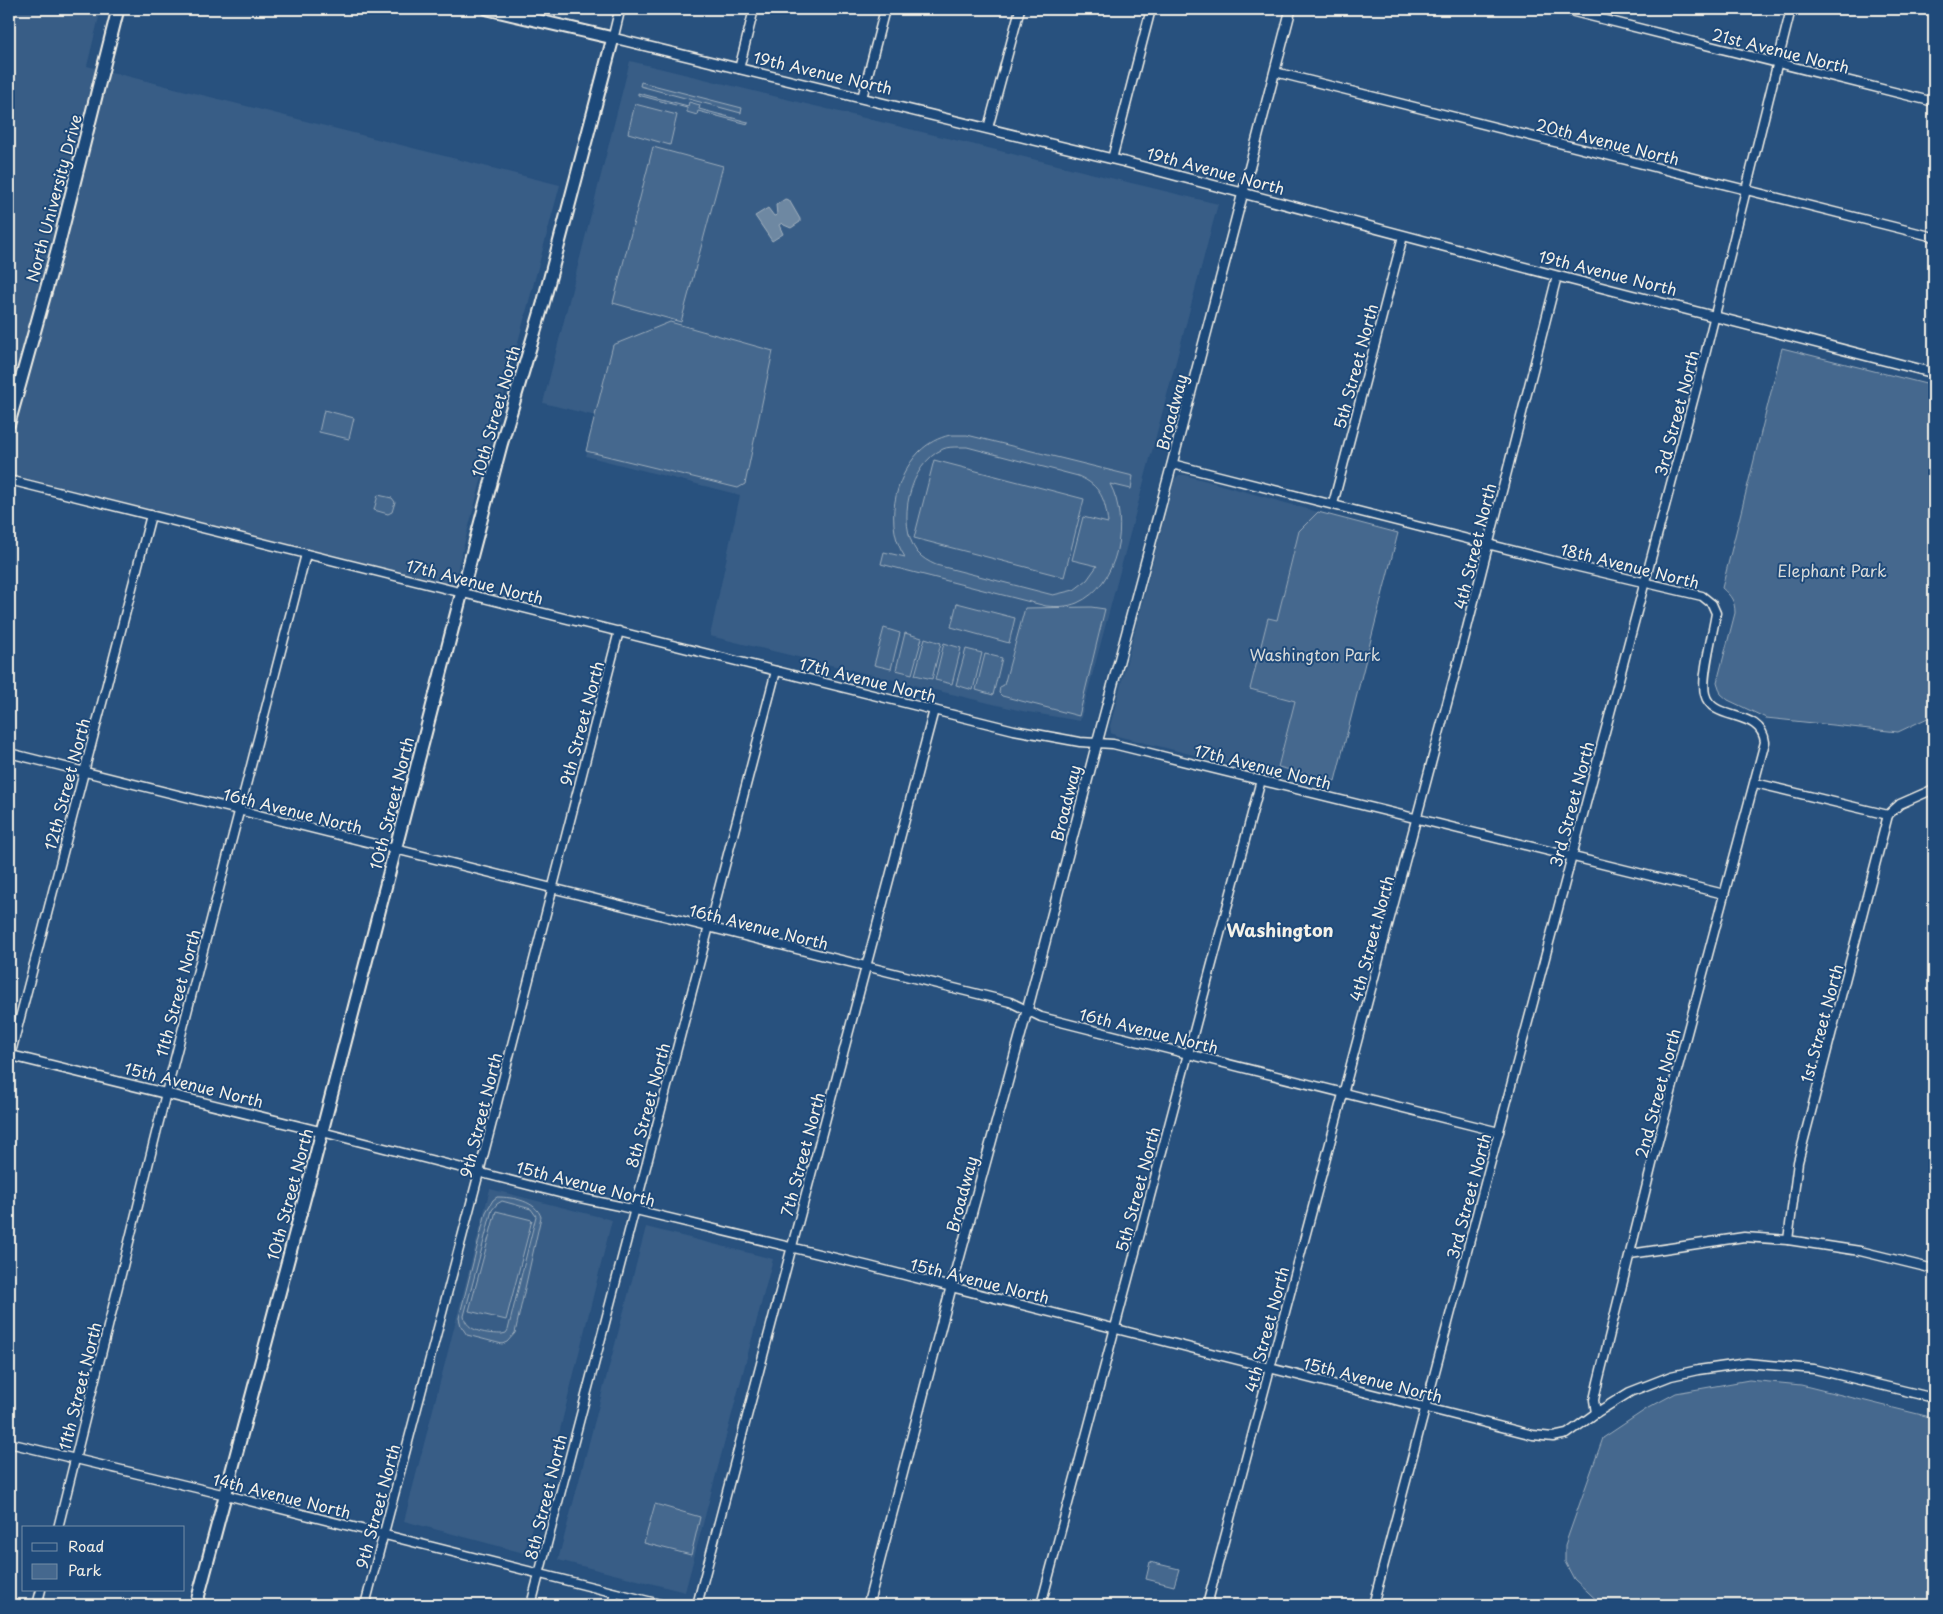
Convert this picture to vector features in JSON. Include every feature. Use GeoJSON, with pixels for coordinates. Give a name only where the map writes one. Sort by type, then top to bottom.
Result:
{"type":"FeatureCollection","features":[{"type":"Feature","properties":{"kind":"main road","name":"North University Drive"},"geometry":{"type":"LineString","coordinates":[[9,424],[58,247],[118,9]]}},
{"type":"Feature","properties":{"kind":"main road","name":"19th Avenue North"},"geometry":{"type":"LineString","coordinates":[[488,9],[613,38]]}},
{"type":"Feature","properties":{"kind":"main road","name":"10th Street North"},"geometry":{"type":"LineString","coordinates":[[196,1605],[322,1132],[501,445],[543,304],[613,38]]}},
{"type":"Feature","properties":{"kind":"street","name":"10th Street North"},"geometry":{"type":"LineString","coordinates":[[613,38],[620,9]]}},
{"type":"Feature","properties":{"kind":"street"},"geometry":{"type":"LineString","coordinates":[[739,69],[754,9]]}},
{"type":"Feature","properties":{"kind":"street"},"geometry":{"type":"LineString","coordinates":[[862,98],[885,9]]}},
{"type":"Feature","properties":{"kind":"street"},"geometry":{"type":"LineString","coordinates":[[988,128],[1020,9]]}},
{"type":"Feature","properties":{"kind":"street"},"geometry":{"type":"LineString","coordinates":[[1112,159],[1150,9]]}},
{"type":"Feature","properties":{"kind":"street","name":"Broadway"},"geometry":{"type":"LineString","coordinates":[[868,1605],[951,1288],[1028,1011],[1097,742],[1291,9]]}},
{"type":"Feature","properties":{"kind":"street","name":"21st Avenue North"},"geometry":{"type":"LineString","coordinates":[[1562,9],[1934,102]]}},
{"type":"Feature","properties":{"kind":"street","name":"3rd Street North"},"geometry":{"type":"LineString","coordinates":[[1373,1605],[1715,316],[1791,9]]}},
{"type":"Feature","properties":{"kind":"street","name":"19th Avenue North"},"geometry":{"type":"LineString","coordinates":[[613,38],[1112,159],[1934,373]]}},
{"type":"Feature","properties":{"kind":"street","name":"20th Avenue North"},"geometry":{"type":"LineString","coordinates":[[1275,72],[1934,238]]}},
{"type":"Feature","properties":{"kind":"street","name":"5th Street North"},"geometry":{"type":"LineString","coordinates":[[1333,504],[1403,236]]}},
{"type":"Feature","properties":{"kind":"street","name":"4th Street North"},"geometry":{"type":"LineString","coordinates":[[1207,1605],[1417,818],[1557,276]]}},
{"type":"Feature","properties":{"kind":"street","name":"18th Avenue North"},"geometry":{"type":"LineString","coordinates":[[1172,464],[1702,596],[1712,604],[1716,613],[1703,683],[1705,697],[1710,704],[1719,710],[1755,724],[1762,729],[1765,742],[1755,783]]}},
{"type":"Feature","properties":{"kind":"street","name":"17th Avenue North"},"geometry":{"type":"LineString","coordinates":[[9,480],[1014,730],[1080,742],[1113,744],[1724,894]]}},
{"type":"Feature","properties":{"kind":"street","name":"12th Street North"},"geometry":{"type":"LineString","coordinates":[[9,1057],[151,515]]}},
{"type":"Feature","properties":{"kind":"street","name":"11th Street North"},"geometry":{"type":"LineString","coordinates":[[58,1526],[166,1093],[306,554]]}},
{"type":"Feature","properties":{"kind":"street","name":"9th Street North"},"geometry":{"type":"LineString","coordinates":[[365,1605],[619,631]]}},
{"type":"Feature","properties":{"kind":"street","name":"8th Street North"},"geometry":{"type":"LineString","coordinates":[[531,1605],[633,1210],[776,671]]}},
{"type":"Feature","properties":{"kind":"street","name":"7th Street North"},"geometry":{"type":"LineString","coordinates":[[697,1605],[934,710]]}},
{"type":"Feature","properties":{"kind":"street","name":"16th Avenue North"},"geometry":{"type":"LineString","coordinates":[[9,753],[1010,1002],[1041,1017],[1499,1132]]}},
{"type":"Feature","properties":{"kind":"street","name":"5th Street North"},"geometry":{"type":"LineString","coordinates":[[1041,1605],[1261,780]]}},
{"type":"Feature","properties":{"kind":"street"},"geometry":{"type":"LineString","coordinates":[[1755,783],[1888,815],[1900,804],[1934,789]]}},
{"type":"Feature","properties":{"kind":"street","name":"2nd Street North"},"geometry":{"type":"LineString","coordinates":[[1596,1413],[1594,1400],[1630,1254],[1755,783]]}},
{"type":"Feature","properties":{"kind":"street","name":"1st Street North"},"geometry":{"type":"LineString","coordinates":[[1788,1240],[1798,1162],[1888,815]]}},
{"type":"Feature","properties":{"kind":"street","name":"15th Avenue North"},"geometry":{"type":"LineString","coordinates":[[9,1057],[166,1093],[571,1196],[792,1248],[1533,1435],[1553,1437],[1567,1434],[1630,1392],[1672,1376],[1747,1363],[1814,1369],[1934,1398]]}},
{"type":"Feature","properties":{"kind":"street"},"geometry":{"type":"LineString","coordinates":[[1630,1254],[1744,1237],[1788,1240],[1860,1251],[1934,1269]]}},
{"type":"Feature","properties":{"kind":"street","name":"14th Avenue North"},"geometry":{"type":"LineString","coordinates":[[9,1443],[226,1495],[664,1605]]}},
{"type":"Feature","properties":{"kind":"street"},"geometry":{"type":"LineString","coordinates":[[37,1605],[40,1592]]}},
{"type":"Feature","properties":{"kind":"street"},"geometry":{"type":"LineString","coordinates":[[612,1605],[615,1593]]}},
{"type":"Feature","properties":{"kind":"shaded area"},"geometry":{"type":"Polygon","coordinates":[[[9,9],[101,9],[87,66],[560,185],[453,586],[9,474],[9,9]]]}},
{"type":"Feature","properties":{"kind":"shaded area"},"geometry":{"type":"Polygon","coordinates":[[[630,61],[1218,204],[1080,721],[1022,711],[710,636],[740,495],[586,456],[596,416],[543,403],[630,61]]]}},
{"type":"Feature","properties":{"kind":"shaded area"},"geometry":{"type":"Polygon","coordinates":[[[785,199],[789,200],[800,222],[791,228],[782,223],[779,225],[783,234],[772,241],[755,216],[768,208],[774,216],[777,215],[776,205],[785,199]]]}},
{"type":"Feature","properties":{"kind":"shaded area"},"geometry":{"type":"Polygon","coordinates":[[[1179,475],[1185,475],[1318,512],[1299,531],[1277,620],[1268,618],[1250,689],[1295,701],[1275,775],[1111,733],[1110,726],[1174,480],[1179,475]]]}},
{"type":"Feature","properties":{"kind":"shaded area"},"geometry":{"type":"Polygon","coordinates":[[[490,1189],[612,1220],[552,1462],[524,1553],[404,1521],[490,1189]]]}},
{"type":"Feature","properties":{"kind":"shaded area"},"geometry":{"type":"Polygon","coordinates":[[[646,1227],[773,1259],[685,1592],[558,1560],[646,1227]]]}},
{"type":"Feature","properties":{"kind":"green space"},"geometry":{"type":"Polygon","coordinates":[[[641,82],[742,108],[741,113],[640,86],[641,82]]]}},
{"type":"Feature","properties":{"kind":"green space"},"geometry":{"type":"Polygon","coordinates":[[[638,93],[688,106],[689,102],[700,105],[699,109],[748,122],[748,124],[698,111],[697,115],[687,112],[687,108],[638,95],[638,93]]]}},
{"type":"Feature","properties":{"kind":"green space"},"geometry":{"type":"Polygon","coordinates":[[[635,104],[677,115],[670,145],[628,133],[635,104]]]}},
{"type":"Feature","properties":{"kind":"green space"},"geometry":{"type":"Polygon","coordinates":[[[653,147],[723,166],[681,322],[613,303],[653,147]]]}},
{"type":"Feature","properties":{"kind":"green space"},"geometry":{"type":"Polygon","coordinates":[[[670,322],[773,351],[745,484],[738,488],[586,451],[613,345],[670,322]]]}},
{"type":"Feature","properties":{"kind":"green space","name":"Elephant Park"},"geometry":{"type":"Polygon","coordinates":[[[1782,348],[1934,386],[1934,715],[1898,732],[1766,718],[1728,700],[1721,694],[1717,682],[1735,613],[1732,599],[1722,588],[1782,348]]]}},
{"type":"Feature","properties":{"kind":"green space"},"geometry":{"type":"Polygon","coordinates":[[[324,410],[354,418],[349,439],[319,432],[324,410]]]}},
{"type":"Feature","properties":{"kind":"green space"},"geometry":{"type":"Polygon","coordinates":[[[967,435],[1133,476],[1131,489],[1110,484],[1116,499],[1119,516],[1117,551],[1103,582],[1091,594],[1077,603],[1058,607],[1046,606],[881,564],[884,552],[905,557],[895,531],[894,517],[898,488],[903,475],[922,449],[933,441],[946,436],[967,435]],[[967,447],[943,449],[931,457],[922,467],[914,481],[909,495],[907,526],[917,552],[926,560],[936,565],[1053,595],[1074,590],[1087,580],[1097,566],[1072,560],[1083,517],[1108,523],[1103,500],[1097,489],[1078,476],[967,447]]]}},
{"type":"Feature","properties":{"kind":"green space"},"geometry":{"type":"Polygon","coordinates":[[[934,460],[1084,499],[1064,577],[914,538],[934,460]]]}},
{"type":"Feature","properties":{"kind":"green space"},"geometry":{"type":"Polygon","coordinates":[[[378,495],[392,498],[395,502],[392,512],[388,514],[374,510],[378,495]]]}},
{"type":"Feature","properties":{"kind":"green space","name":"Washington Park"},"geometry":{"type":"Polygon","coordinates":[[[1318,512],[1398,533],[1335,781],[1278,767],[1295,701],[1250,689],[1268,618],[1277,620],[1299,531],[1318,512]]]}},
{"type":"Feature","properties":{"kind":"green space"},"geometry":{"type":"Polygon","coordinates":[[[957,603],[1015,618],[1009,643],[951,627],[957,603]]]}},
{"type":"Feature","properties":{"kind":"green space"},"geometry":{"type":"Polygon","coordinates":[[[1091,607],[1105,609],[1079,716],[1002,696],[999,693],[1000,687],[1004,685],[1025,608],[1091,607]]]}},
{"type":"Feature","properties":{"kind":"green space"},"geometry":{"type":"Polygon","coordinates":[[[884,628],[900,633],[891,669],[874,665],[884,628]]]}},
{"type":"Feature","properties":{"kind":"green space"},"geometry":{"type":"Polygon","coordinates":[[[905,633],[922,638],[912,674],[896,670],[905,633]]]}},
{"type":"Feature","properties":{"kind":"green space"},"geometry":{"type":"Polygon","coordinates":[[[925,638],[941,643],[932,679],[915,675],[925,638]]]}},
{"type":"Feature","properties":{"kind":"green space"},"geometry":{"type":"Polygon","coordinates":[[[944,643],[961,648],[952,684],[935,680],[944,643]]]}},
{"type":"Feature","properties":{"kind":"green space"},"geometry":{"type":"Polygon","coordinates":[[[966,649],[982,653],[973,690],[956,685],[966,649]]]}},
{"type":"Feature","properties":{"kind":"green space"},"geometry":{"type":"Polygon","coordinates":[[[985,654],[1002,658],[993,695],[976,690],[985,654]]]}},
{"type":"Feature","properties":{"kind":"green space"},"geometry":{"type":"Polygon","coordinates":[[[497,1197],[503,1197],[523,1201],[534,1207],[541,1217],[515,1333],[507,1342],[502,1344],[467,1335],[461,1326],[459,1318],[486,1212],[497,1197]],[[502,1201],[492,1210],[464,1316],[469,1326],[473,1329],[484,1333],[496,1334],[506,1333],[508,1330],[536,1216],[531,1209],[502,1201]]]}},
{"type":"Feature","properties":{"kind":"green space"},"geometry":{"type":"Polygon","coordinates":[[[496,1211],[532,1220],[506,1320],[469,1311],[496,1211]]]}},
{"type":"Feature","properties":{"kind":"green space"},"geometry":{"type":"Polygon","coordinates":[[[1749,1380],[1801,1385],[1934,1418],[1934,1605],[1602,1605],[1574,1579],[1565,1562],[1565,1545],[1603,1438],[1648,1408],[1676,1393],[1749,1380]]]}},
{"type":"Feature","properties":{"kind":"green space"},"geometry":{"type":"Polygon","coordinates":[[[655,1504],[700,1517],[691,1555],[644,1543],[655,1504]]]}},
{"type":"Feature","properties":{"kind":"green space"},"geometry":{"type":"Polygon","coordinates":[[[1150,1562],[1179,1569],[1174,1586],[1146,1579],[1150,1562]]]}},
{"type":"Feature","properties":{"kind":"district","name":"Washington"},"geometry":{"type":"Point","coordinates":[1280,929]}}]}
